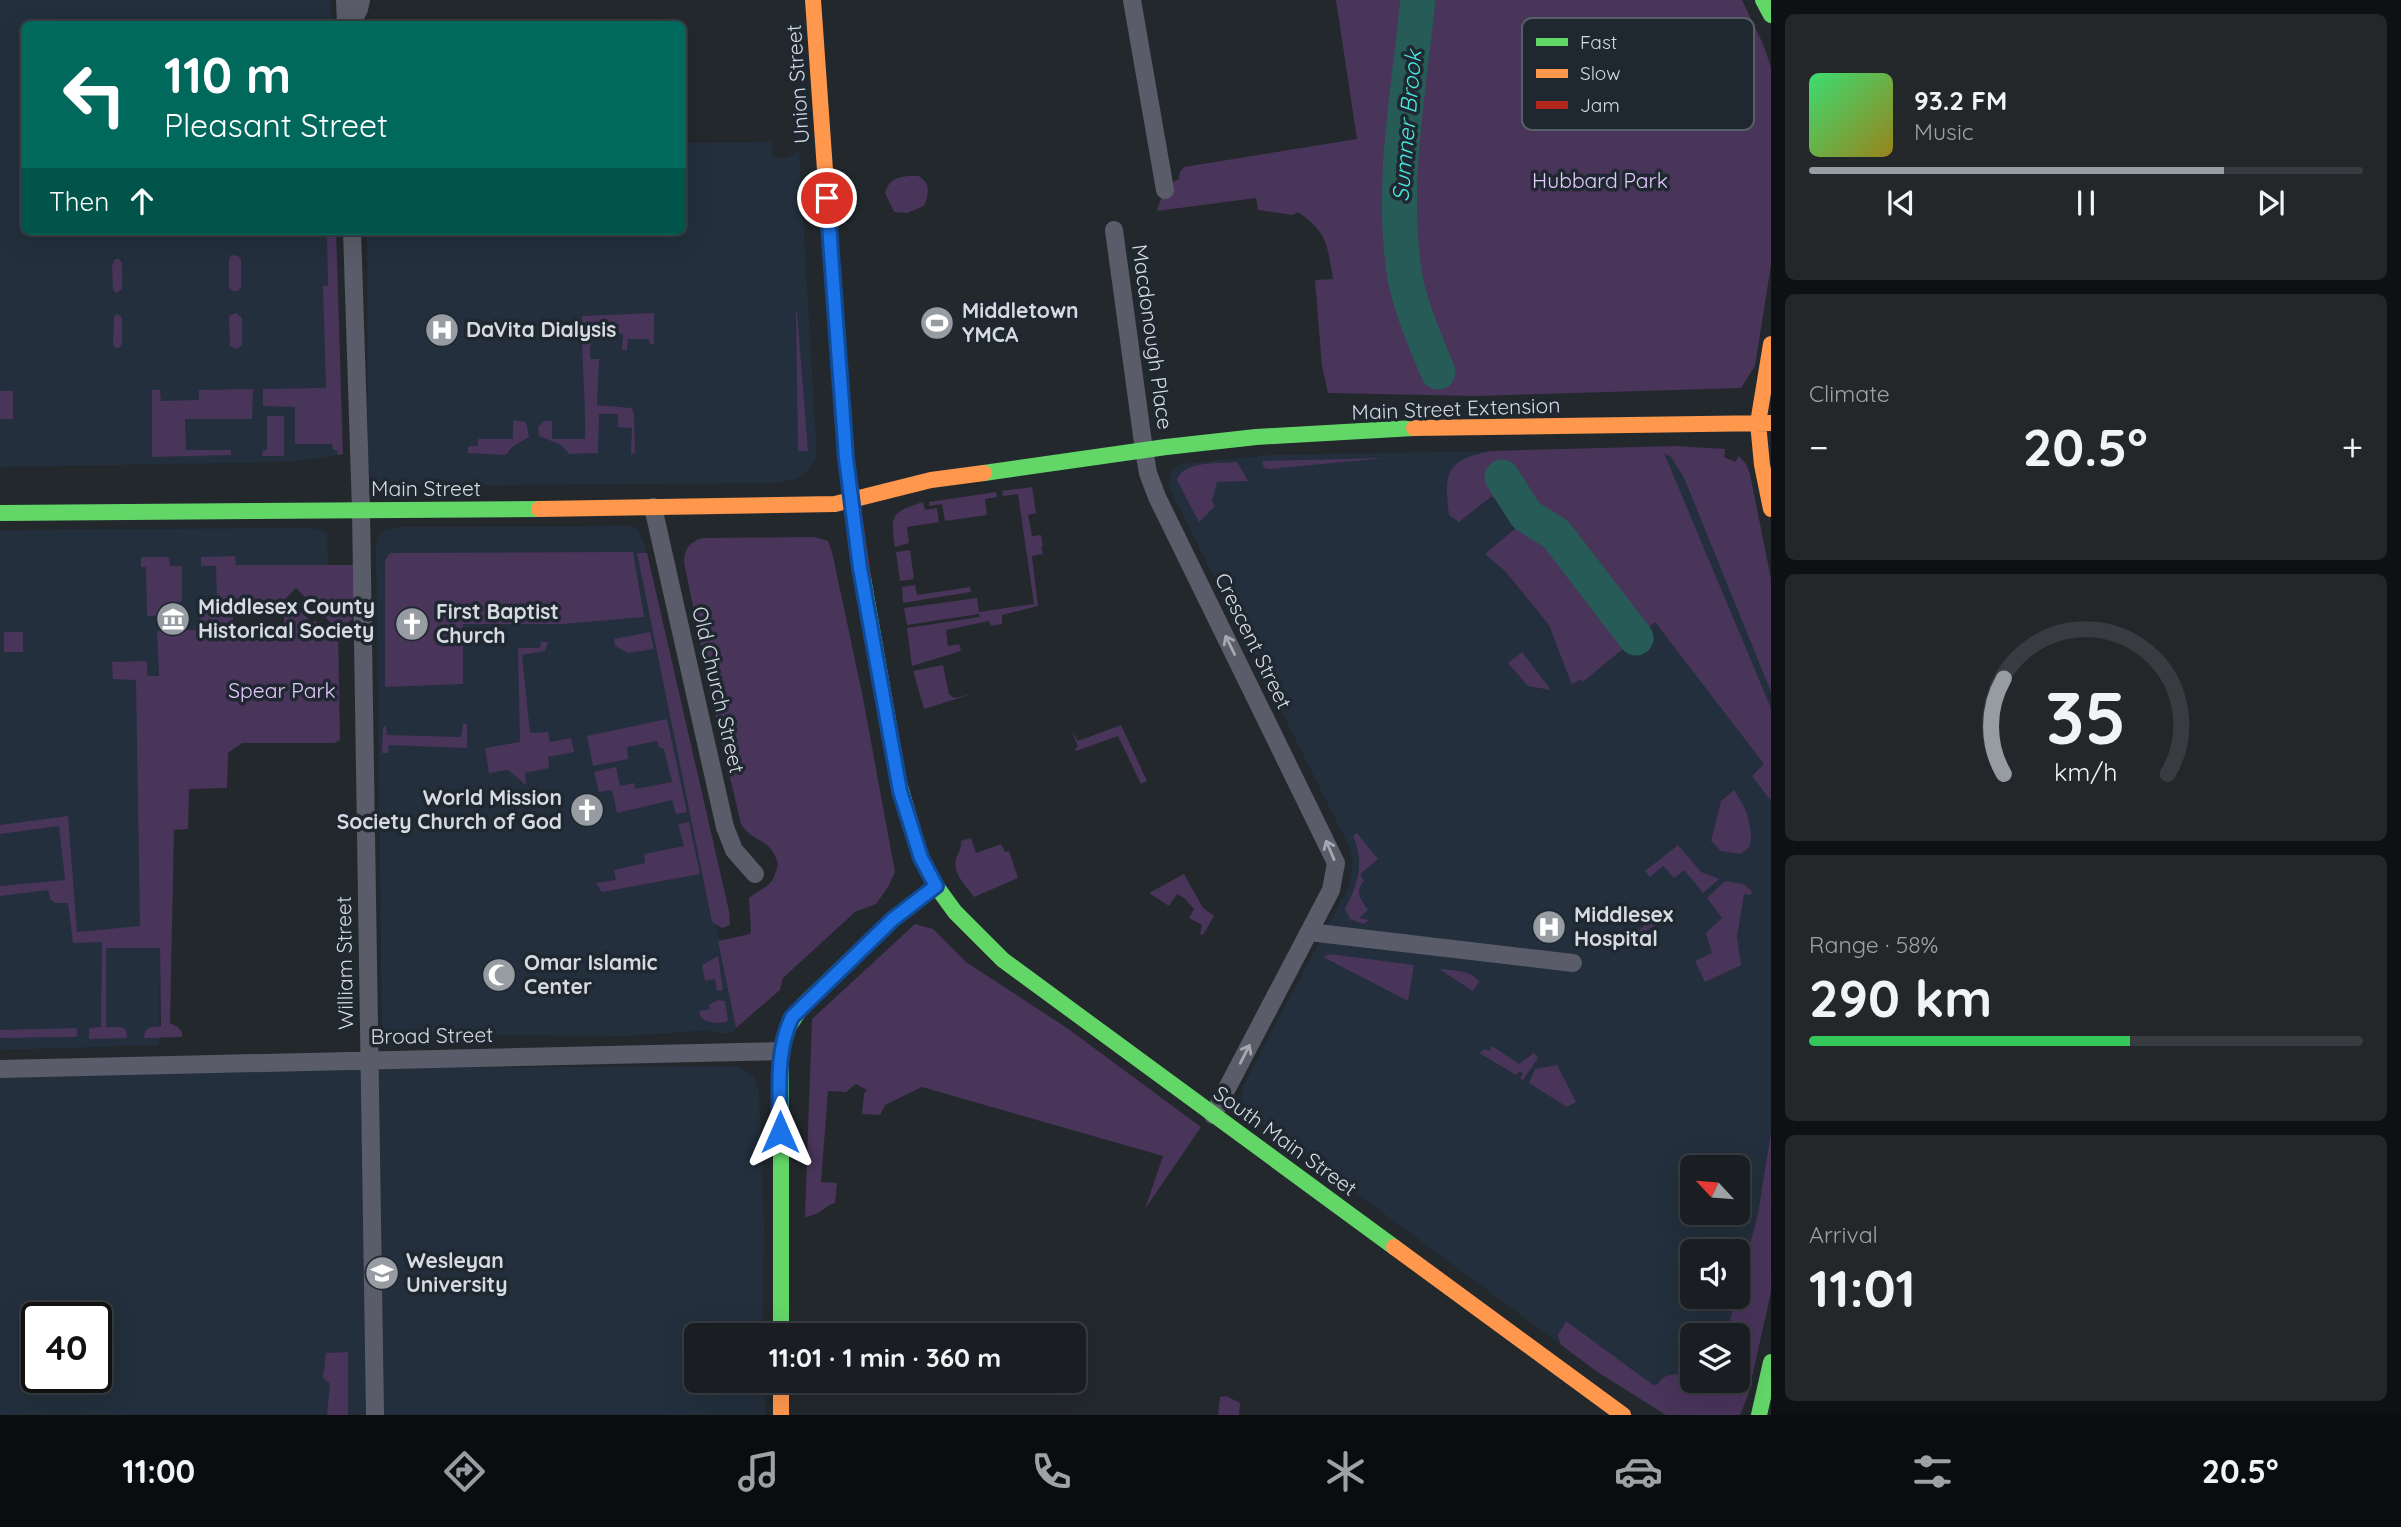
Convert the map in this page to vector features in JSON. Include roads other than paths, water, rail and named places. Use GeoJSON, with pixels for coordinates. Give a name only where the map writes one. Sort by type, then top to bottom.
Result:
{"type":"FeatureCollection","features":[{"type":"Feature","properties":{"kind":"main road","name":"Union Street"},"geometry":{"type":"LineString","coordinates":[[813,0],[844,433],[860,568],[900,791],[921,858],[936,886]]}},
{"type":"Feature","properties":{"kind":"main road"},"geometry":{"type":"LineString","coordinates":[[1763,0],[1771,15]]}},
{"type":"Feature","properties":{"kind":"main road"},"geometry":{"type":"LineString","coordinates":[[1771,344],[1762,465],[1771,509]]}},
{"type":"Feature","properties":{"kind":"main road","name":"Main Street Extension"},"geometry":{"type":"LineString","coordinates":[[1144,450],[1256,437],[1421,428],[1765,423]]}},
{"type":"Feature","properties":{"kind":"main road"},"geometry":{"type":"LineString","coordinates":[[851,501],[931,480],[1144,450]]}},
{"type":"Feature","properties":{"kind":"main road","name":"Main Street"},"geometry":{"type":"LineString","coordinates":[[0,513],[653,508],[835,504],[851,501]]}},
{"type":"Feature","properties":{"kind":"main road"},"geometry":{"type":"LineString","coordinates":[[781,1323],[780,1051],[785,1031],[803,1004],[892,920],[936,886]]}},
{"type":"Feature","properties":{"kind":"main road","name":"South Main Street"},"geometry":{"type":"LineString","coordinates":[[936,886],[955,912],[1003,960],[1623,1415]]}},
{"type":"Feature","properties":{"kind":"main road"},"geometry":{"type":"LineString","coordinates":[[1759,1415],[1771,1362]]}},
{"type":"Feature","properties":{"kind":"main road"},"geometry":{"type":"LineString","coordinates":[[781,1393],[781,1415]]}},
{"type":"Feature","properties":{"kind":"street"},"geometry":{"type":"LineString","coordinates":[[345,0],[348,21]]}},
{"type":"Feature","properties":{"kind":"street"},"geometry":{"type":"LineString","coordinates":[[350,21],[359,9],[360,0]]}},
{"type":"Feature","properties":{"kind":"street"},"geometry":{"type":"LineString","coordinates":[[1132,0],[1165,190]]}},
{"type":"Feature","properties":{"kind":"street","name":"Macdonough Place"},"geometry":{"type":"LineString","coordinates":[[1114,230],[1144,450]]}},
{"type":"Feature","properties":{"kind":"street","name":"William Street"},"geometry":{"type":"LineString","coordinates":[[352,235],[361,510],[375,1415]]}},
{"type":"Feature","properties":{"kind":"street","name":"Crescent Street"},"geometry":{"type":"LineString","coordinates":[[1144,450],[1157,497],[1334,856],[1336,869],[1333,882],[1213,1115]]}},
{"type":"Feature","properties":{"kind":"street","name":"Old Church Street"},"geometry":{"type":"LineString","coordinates":[[653,508],[725,827],[734,850],[755,874]]}},
{"type":"Feature","properties":{"kind":"street"},"geometry":{"type":"LineString","coordinates":[[1308,932],[1573,963]]}},
{"type":"Feature","properties":{"kind":"street","name":"Broad Street"},"geometry":{"type":"LineString","coordinates":[[0,1069],[780,1051]]}},
{"type":"Feature","properties":{"kind":"waterway","name":"Sumner Brook"},"geometry":{"type":"LineString","coordinates":[[1418,0],[1400,169],[1400,237],[1409,296],[1438,372]]}},
{"type":"Feature","properties":{"kind":"waterway","name":"Sumner Brook"},"geometry":{"type":"LineString","coordinates":[[1502,477],[1526,515],[1556,534],[1636,638]]}},
{"type":"Feature","properties":{"kind":"place","name":"Middletown YMCA"},"geometry":{"type":"Point","coordinates":[937,323]}},
{"type":"Feature","properties":{"kind":"place","name":"DaVita Dialysis"},"geometry":{"type":"Point","coordinates":[442,330]}},
{"type":"Feature","properties":{"kind":"place","name":"Middlesex County Historical Society"},"geometry":{"type":"Point","coordinates":[173,619]}},
{"type":"Feature","properties":{"kind":"place","name":"First Baptist Church"},"geometry":{"type":"Point","coordinates":[412,624]}},
{"type":"Feature","properties":{"kind":"place","name":"World Mission Society Church of God"},"geometry":{"type":"Point","coordinates":[587,810]}},
{"type":"Feature","properties":{"kind":"place","name":"Middlesex Hospital"},"geometry":{"type":"Point","coordinates":[1549,927]}},
{"type":"Feature","properties":{"kind":"place","name":"Omar Islamic Center"},"geometry":{"type":"Point","coordinates":[499,975]}},
{"type":"Feature","properties":{"kind":"place","name":"Wesleyan University"},"geometry":{"type":"Point","coordinates":[382,1273]}},
{"type":"Feature","properties":{"kind":"park label","name":"Hubbard Park"},"geometry":{"type":"Point","coordinates":[1600,181]}},
{"type":"Feature","properties":{"kind":"park label","name":"Spear Park"},"geometry":{"type":"Point","coordinates":[282,691]}}]}
